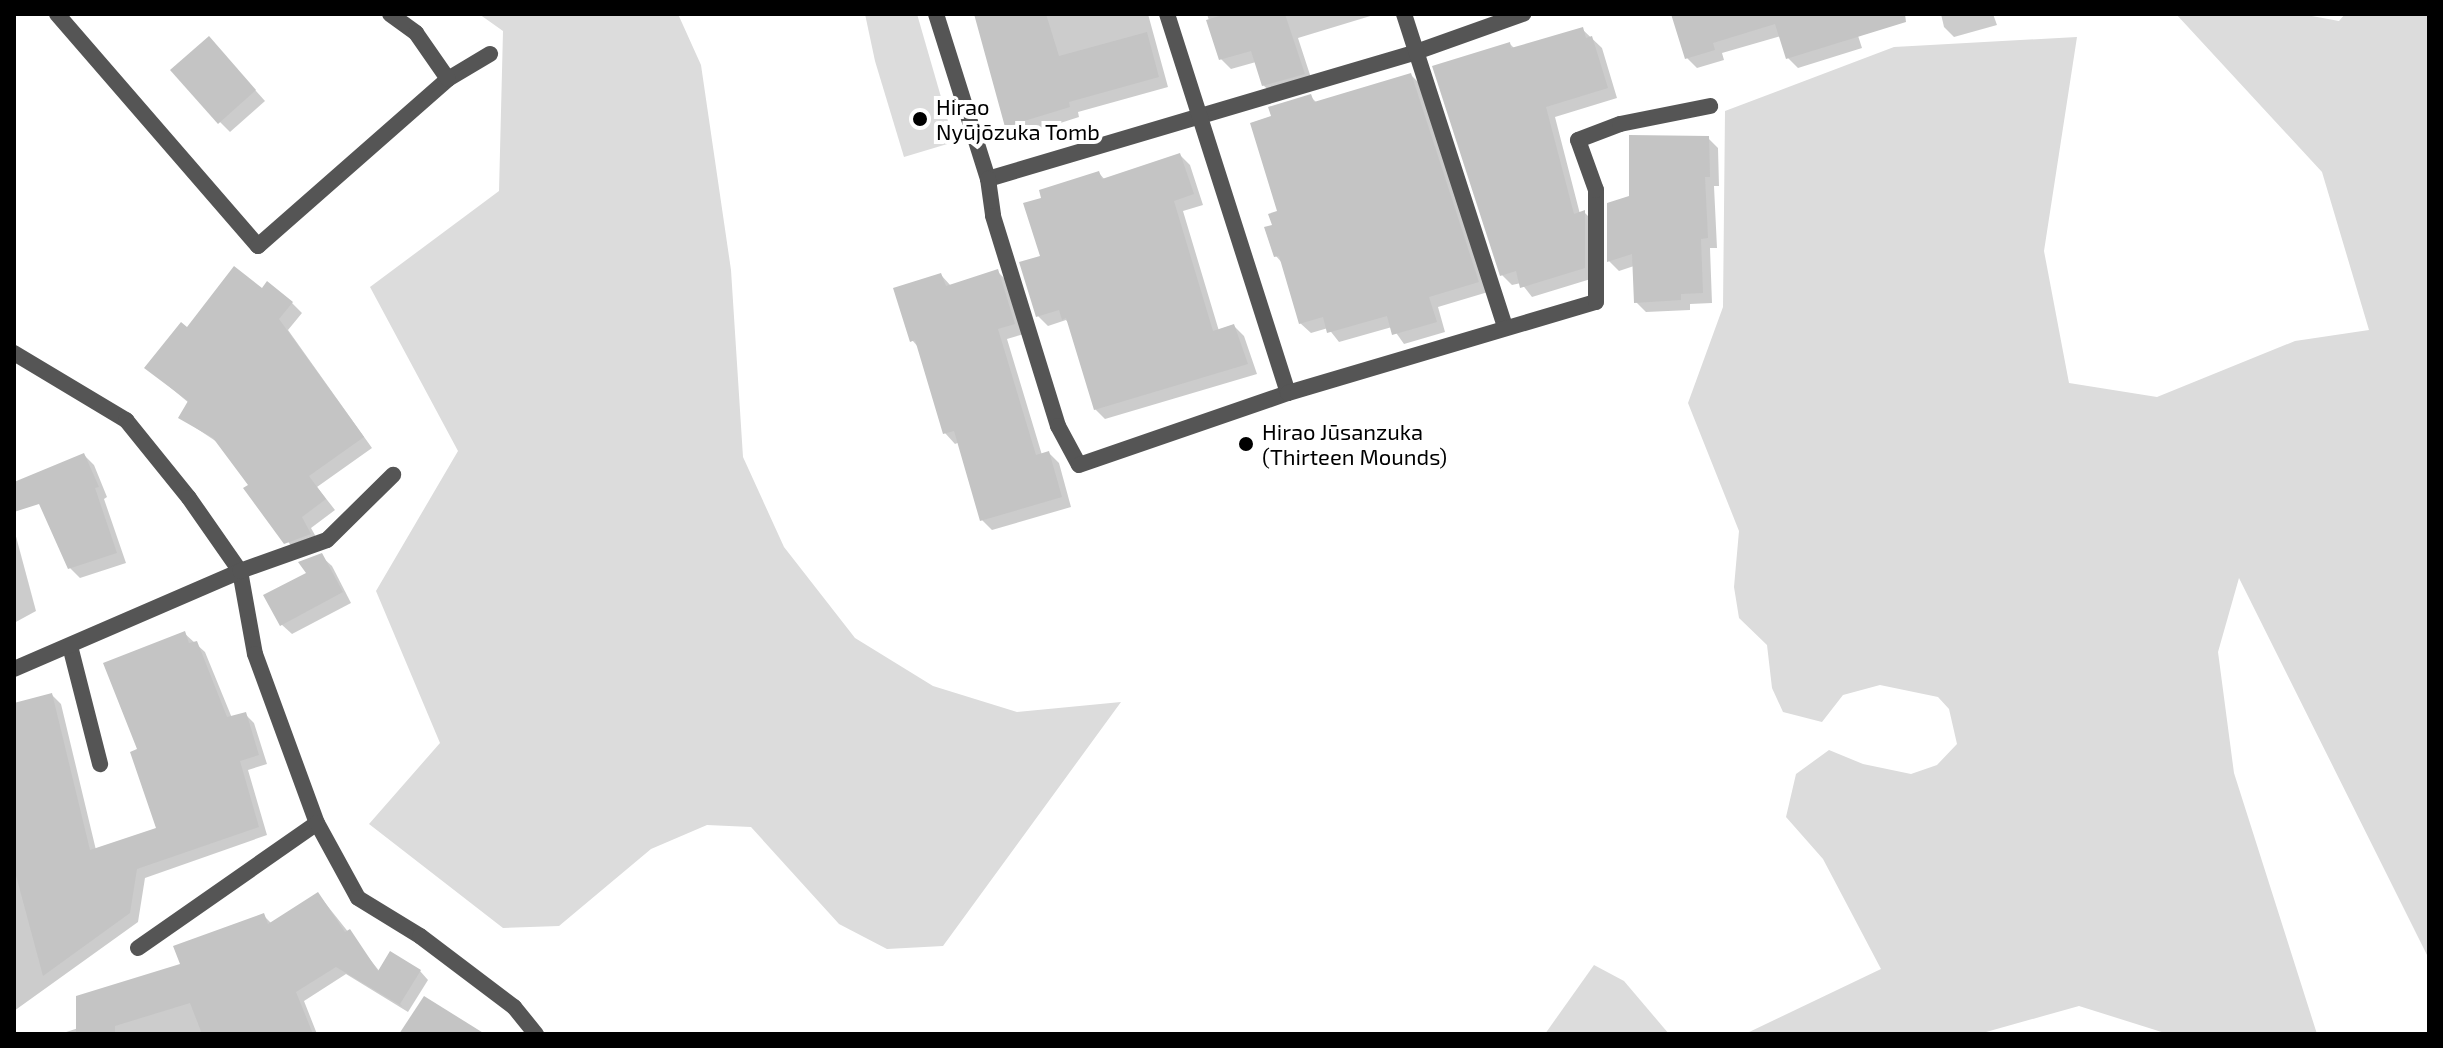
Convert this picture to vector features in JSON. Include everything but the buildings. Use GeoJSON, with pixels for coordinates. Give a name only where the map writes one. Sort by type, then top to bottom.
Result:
{"type":"FeatureCollection","features":[{"type":"Feature","properties":{"kind":"street"},"geometry":{"type":"LineString","coordinates":[[57,14],[258,246],[448,79],[490,54]]}},
{"type":"Feature","properties":{"kind":"street"},"geometry":{"type":"LineString","coordinates":[[390,14],[416,33],[448,79]]}},
{"type":"Feature","properties":{"kind":"street"},"geometry":{"type":"LineString","coordinates":[[936,14],[988,179],[993,216],[1058,426],[1079,465],[1288,393],[1596,302],[1596,190],[1578,140],[1620,124],[1710,106]]}},
{"type":"Feature","properties":{"kind":"street"},"geometry":{"type":"LineString","coordinates":[[1167,14],[1288,393]]}},
{"type":"Feature","properties":{"kind":"street"},"geometry":{"type":"LineString","coordinates":[[1404,14],[1505,327]]}},
{"type":"Feature","properties":{"kind":"street"},"geometry":{"type":"LineString","coordinates":[[988,179],[1416,52],[1523,14]]}},
{"type":"Feature","properties":{"kind":"street"},"geometry":{"type":"LineString","coordinates":[[14,353],[126,420],[189,498],[240,571],[255,654],[317,823],[358,898],[420,936],[514,1007],[536,1034]]}},
{"type":"Feature","properties":{"kind":"street"},"geometry":{"type":"LineString","coordinates":[[14,669],[240,571],[327,540],[393,475]]}},
{"type":"Feature","properties":{"kind":"street"},"geometry":{"type":"LineString","coordinates":[[70,646],[100,764]]}},
{"type":"Feature","properties":{"kind":"street"},"geometry":{"type":"LineString","coordinates":[[138,948],[317,823]]}},
{"type":"Feature","properties":{"kind":"shaded area"},"geometry":{"type":"Polygon","coordinates":[[[479,14],[678,14],[701,65],[731,270],[743,457],[784,547],[855,638],[933,686],[1017,712],[1121,702],[943,946],[887,949],[839,924],[751,827],[707,825],[651,849],[559,926],[503,928],[369,824],[440,743],[376,591],[458,451],[370,287],[499,191],[503,31],[479,14]]]}},
{"type":"Feature","properties":{"kind":"shaded area"},"geometry":{"type":"Polygon","coordinates":[[[865,14],[917,14],[954,142],[904,157],[875,61],[865,14]]]}},
{"type":"Feature","properties":{"kind":"shaded area"},"geometry":{"type":"Polygon","coordinates":[[[2176,14],[2301,14],[2339,21],[2345,14],[2429,14],[2429,959],[2239,578],[2218,652],[2234,773],[2317,1034],[2168,1034],[2079,1006],[1979,1034],[1745,1034],[1881,969],[1823,859],[1786,817],[1796,774],[1829,750],[1863,764],[1911,774],[1937,765],[1957,744],[1949,709],[1938,697],[1880,685],[1843,695],[1822,722],[1783,712],[1772,688],[1767,645],[1739,618],[1734,587],[1739,531],[1688,403],[1723,307],[1725,111],[1894,47],[2077,37],[2044,251],[2069,383],[2157,397],[2295,341],[2369,330],[2322,172],[2176,14]]]}},
{"type":"Feature","properties":{"kind":"shaded area"},"geometry":{"type":"Polygon","coordinates":[[[1594,965],[1624,981],[1669,1034],[1545,1034],[1594,965]]]}},
{"type":"Feature","properties":{"kind":"place","name":"Hirao Nyūjōzuka Tomb"},"geometry":{"type":"Point","coordinates":[920,119]}},
{"type":"Feature","properties":{"kind":"place","name":"Hirao Jūsanzuka (Thirteen Mounds)"},"geometry":{"type":"Point","coordinates":[1246,444]}}]}
